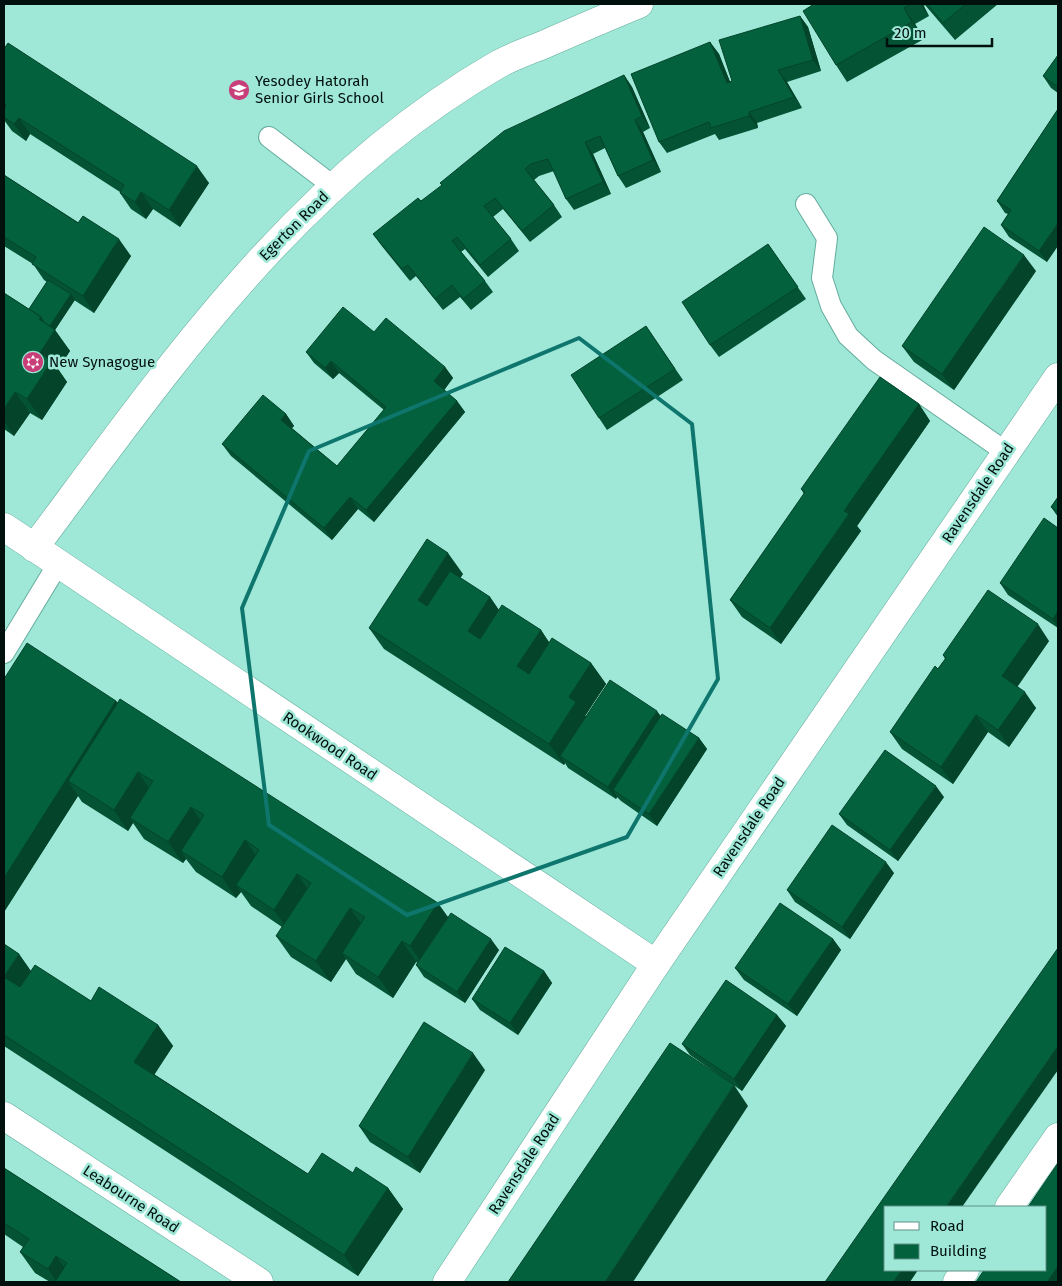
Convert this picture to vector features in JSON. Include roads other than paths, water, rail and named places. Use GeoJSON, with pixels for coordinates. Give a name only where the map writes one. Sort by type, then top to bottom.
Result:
{"type":"FeatureCollection","features":[{"type":"Feature","properties":{"kind":"street","name":"Egerton Road"},"geometry":{"type":"LineString","coordinates":[[34,548],[176,360],[267,251],[333,186],[411,120],[499,64],[639,4]]}},
{"type":"Feature","properties":{"kind":"street","name":"Ravensdale Road"},"geometry":{"type":"LineString","coordinates":[[447,1282],[656,964],[1058,377]]}},
{"type":"Feature","properties":{"kind":"street","name":"Rookwood Road"},"geometry":{"type":"LineString","coordinates":[[4,527],[656,964]]}},
{"type":"Feature","properties":{"kind":"street","name":"Leabourne Road"},"geometry":{"type":"LineString","coordinates":[[4,1116],[259,1282]]}},
{"type":"Feature","properties":{"kind":"street"},"geometry":{"type":"LineString","coordinates":[[1010,1206],[1058,1137]]}},
{"type":"Feature","properties":{"kind":"street"},"geometry":{"type":"LineString","coordinates":[[956,1282],[964,1271]]}},
{"type":"Feature","properties":{"kind":"lane"},"geometry":{"type":"LineString","coordinates":[[269,136],[333,186]]}},
{"type":"Feature","properties":{"kind":"lane"},"geometry":{"type":"LineString","coordinates":[[806,204],[827,238],[822,278],[830,306],[848,336],[874,360],[1006,452]]}},
{"type":"Feature","properties":{"kind":"lane"},"geometry":{"type":"LineString","coordinates":[[4,653],[58,564]]}},
{"type":"Feature","properties":{"kind":"place","name":"Yesodey Hatorah Senior Girls School"},"geometry":{"type":"Point","coordinates":[239,90]}},
{"type":"Feature","properties":{"kind":"place","name":"New Synagogue"},"geometry":{"type":"Point","coordinates":[33,362]}}]}
